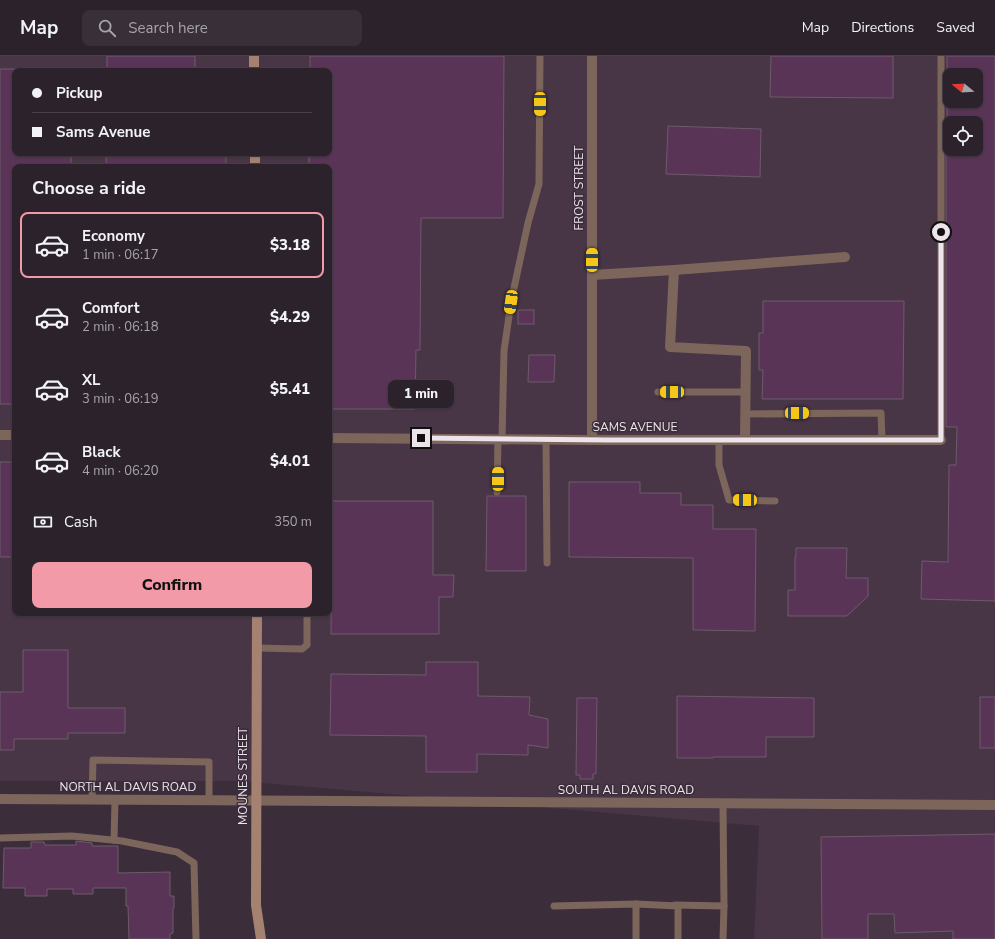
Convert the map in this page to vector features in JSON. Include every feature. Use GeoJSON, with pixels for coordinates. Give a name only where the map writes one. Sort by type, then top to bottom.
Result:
{"type":"FeatureCollection","features":[{"type":"Feature","properties":{"kind":"main road"},"geometry":{"type":"LineString","coordinates":[[254,56],[254,68]]}},
{"type":"Feature","properties":{"kind":"main road","name":"MOUNES STREET"},"geometry":{"type":"LineString","coordinates":[[257,616],[256,905],[261,939]]}},
{"type":"Feature","properties":{"kind":"street","name":"FROST STREET"},"geometry":{"type":"LineString","coordinates":[[592,56],[592,440]]}},
{"type":"Feature","properties":{"kind":"street"},"geometry":{"type":"LineString","coordinates":[[592,275],[845,257]]}},
{"type":"Feature","properties":{"kind":"street"},"geometry":{"type":"LineString","coordinates":[[674,270],[670,347],[746,351],[745,440]]}},
{"type":"Feature","properties":{"kind":"street"},"geometry":{"type":"LineString","coordinates":[[0,435],[12,435]]}},
{"type":"Feature","properties":{"kind":"street","name":"SAMS AVENUE"},"geometry":{"type":"LineString","coordinates":[[332,438],[941,440]]}},
{"type":"Feature","properties":{"kind":"street","name":"NORTH AL DAVIS ROAD"},"geometry":{"type":"LineString","coordinates":[[0,799],[257,800]]}},
{"type":"Feature","properties":{"kind":"street","name":"SOUTH AL DAVIS ROAD"},"geometry":{"type":"LineString","coordinates":[[257,800],[995,805]]}},
{"type":"Feature","properties":{"kind":"lane"},"geometry":{"type":"LineString","coordinates":[[497,492],[504,351],[511,302],[528,223],[539,184],[540,56]]}},
{"type":"Feature","properties":{"kind":"lane"},"geometry":{"type":"LineString","coordinates":[[941,440],[942,56]]}},
{"type":"Feature","properties":{"kind":"lane"},"geometry":{"type":"LineString","coordinates":[[658,392],[746,392]]}},
{"type":"Feature","properties":{"kind":"lane"},"geometry":{"type":"LineString","coordinates":[[745,414],[881,413],[882,440]]}},
{"type":"Feature","properties":{"kind":"lane"},"geometry":{"type":"LineString","coordinates":[[546,439],[547,563]]}},
{"type":"Feature","properties":{"kind":"lane"},"geometry":{"type":"LineString","coordinates":[[719,440],[719,465],[729,500],[775,501]]}},
{"type":"Feature","properties":{"kind":"lane"},"geometry":{"type":"LineString","coordinates":[[256,648],[302,649],[307,645],[307,616]]}},
{"type":"Feature","properties":{"kind":"lane"},"geometry":{"type":"LineString","coordinates":[[92,800],[93,760],[209,762],[209,800]]}},
{"type":"Feature","properties":{"kind":"lane"},"geometry":{"type":"LineString","coordinates":[[114,800],[114,840]]}},
{"type":"Feature","properties":{"kind":"lane"},"geometry":{"type":"LineString","coordinates":[[723,804],[723,939]]}},
{"type":"Feature","properties":{"kind":"lane"},"geometry":{"type":"LineString","coordinates":[[0,838],[72,836],[114,840],[177,852],[194,863],[196,939]]}},
{"type":"Feature","properties":{"kind":"lane"},"geometry":{"type":"LineString","coordinates":[[554,906],[636,904],[724,906]]}},
{"type":"Feature","properties":{"kind":"lane"},"geometry":{"type":"LineString","coordinates":[[636,904],[636,939]]}},
{"type":"Feature","properties":{"kind":"lane"},"geometry":{"type":"LineString","coordinates":[[673,905],[678,906],[678,939]]}},
{"type":"Feature","properties":{"kind":"shaded area"},"geometry":{"type":"Polygon","coordinates":[[[0,56],[995,56],[995,939],[754,939],[759,826],[241,781],[0,781],[0,56]]]}},
{"type":"Feature","properties":{"kind":"building"},"geometry":{"type":"Polygon","coordinates":[[[107,56],[195,56],[195,68],[107,68],[107,56]]]}},
{"type":"Feature","properties":{"kind":"building"},"geometry":{"type":"Polygon","coordinates":[[[310,56],[504,56],[503,218],[421,218],[420,350],[416,350],[415,409],[332,409],[332,164],[309,164],[309,156],[332,156],[332,68],[310,68],[310,56]]]}},
{"type":"Feature","properties":{"kind":"building"},"geometry":{"type":"Polygon","coordinates":[[[771,56],[893,56],[893,98],[770,97],[771,56]]]}},
{"type":"Feature","properties":{"kind":"building"},"geometry":{"type":"Polygon","coordinates":[[[947,56],[995,56],[995,601],[921,599],[922,561],[948,562],[949,465],[956,465],[957,427],[946,427],[946,156],[983,156],[983,116],[947,116],[947,108],[983,108],[983,68],[947,68],[947,56]]]}},
{"type":"Feature","properties":{"kind":"building"},"geometry":{"type":"Polygon","coordinates":[[[0,69],[12,69],[12,156],[71,156],[71,164],[12,164],[12,404],[0,404],[0,69]]]}},
{"type":"Feature","properties":{"kind":"building"},"geometry":{"type":"Polygon","coordinates":[[[668,126],[761,129],[760,177],[666,174],[668,126]]]}},
{"type":"Feature","properties":{"kind":"building"},"geometry":{"type":"Polygon","coordinates":[[[106,156],[226,156],[226,164],[106,164],[106,156]]]}},
{"type":"Feature","properties":{"kind":"building"},"geometry":{"type":"Polygon","coordinates":[[[763,301],[904,301],[903,399],[762,399],[763,370],[759,370],[759,333],[763,333],[763,301]]]}},
{"type":"Feature","properties":{"kind":"building"},"geometry":{"type":"Polygon","coordinates":[[[518,310],[534,310],[534,324],[518,324],[518,310]]]}},
{"type":"Feature","properties":{"kind":"building"},"geometry":{"type":"Polygon","coordinates":[[[529,355],[555,355],[554,382],[528,382],[529,355]]]}},
{"type":"Feature","properties":{"kind":"building"},"geometry":{"type":"Polygon","coordinates":[[[0,462],[12,462],[12,557],[0,557],[0,462]]]}},
{"type":"Feature","properties":{"kind":"building"},"geometry":{"type":"Polygon","coordinates":[[[569,482],[640,482],[640,493],[681,493],[681,505],[713,505],[713,529],[756,529],[755,631],[693,630],[693,558],[569,557],[569,482]]]}},
{"type":"Feature","properties":{"kind":"building"},"geometry":{"type":"Polygon","coordinates":[[[487,496],[526,496],[526,571],[486,571],[487,496]]]}},
{"type":"Feature","properties":{"kind":"building"},"geometry":{"type":"Polygon","coordinates":[[[332,501],[433,501],[433,575],[454,575],[453,597],[439,597],[439,634],[331,634],[332,501]]]}},
{"type":"Feature","properties":{"kind":"building"},"geometry":{"type":"Polygon","coordinates":[[[796,548],[847,548],[846,578],[868,578],[868,596],[847,616],[788,616],[788,590],[795,590],[796,548]]]}},
{"type":"Feature","properties":{"kind":"building"},"geometry":{"type":"Polygon","coordinates":[[[23,650],[68,650],[68,708],[125,708],[125,733],[68,733],[68,739],[14,739],[14,750],[0,750],[0,692],[23,692],[23,650]]]}},
{"type":"Feature","properties":{"kind":"building"},"geometry":{"type":"Polygon","coordinates":[[[426,662],[478,662],[478,696],[530,697],[529,715],[548,719],[548,748],[528,745],[528,755],[477,754],[477,772],[426,772],[426,736],[330,735],[331,674],[426,675],[426,662]]]}},
{"type":"Feature","properties":{"kind":"building"},"geometry":{"type":"Polygon","coordinates":[[[677,696],[814,698],[814,737],[766,737],[766,757],[677,758],[677,696]]]}},
{"type":"Feature","properties":{"kind":"building"},"geometry":{"type":"Polygon","coordinates":[[[980,697],[995,697],[995,748],[980,748],[980,697]]]}},
{"type":"Feature","properties":{"kind":"building"},"geometry":{"type":"Polygon","coordinates":[[[577,698],[597,698],[596,774],[593,774],[593,779],[580,779],[580,775],[576,775],[577,698]]]}},
{"type":"Feature","properties":{"kind":"building"},"geometry":{"type":"Polygon","coordinates":[[[995,834],[995,939],[953,939],[953,931],[895,933],[894,914],[868,914],[868,939],[822,939],[821,837],[995,834]]]}},
{"type":"Feature","properties":{"kind":"building"},"geometry":{"type":"Polygon","coordinates":[[[76,841],[92,843],[92,846],[118,846],[118,873],[170,872],[170,896],[174,896],[174,908],[173,933],[170,934],[170,939],[129,939],[126,888],[93,888],[93,894],[73,894],[73,889],[47,889],[47,896],[25,896],[25,888],[3,888],[4,848],[31,848],[31,842],[44,842],[45,845],[76,845],[76,841]]]}},
{"type":"Feature","properties":{"kind":"route"},"geometry":{"type":"LineString","coordinates":[[421,438],[608,440],[941,440],[941,232]]}}]}
